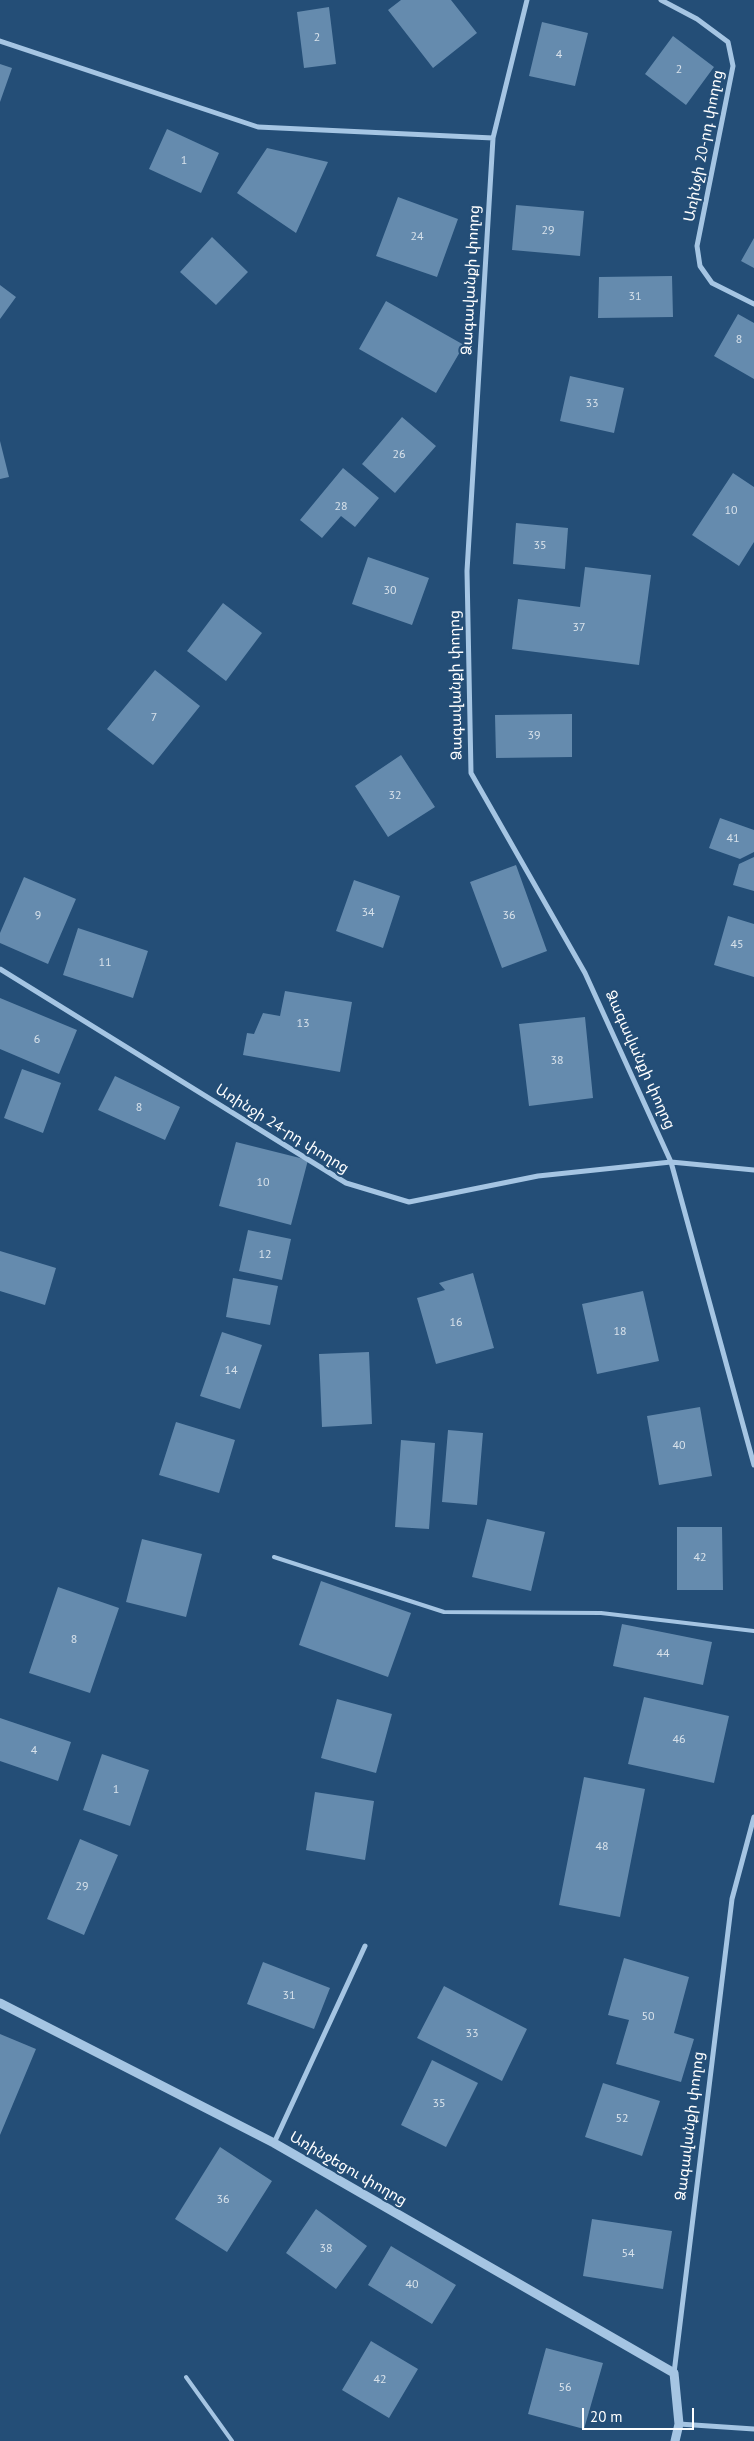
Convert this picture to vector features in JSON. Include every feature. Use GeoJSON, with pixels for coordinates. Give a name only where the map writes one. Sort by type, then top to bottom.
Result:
{"type":"FeatureCollection","features":[{"type":"Feature","properties":{"kind":"street","name":"Ձագավանքի փողոց"},"geometry":{"type":"LineString","coordinates":[[527,0],[493,138],[467,571],[471,773],[585,973],[671,1162],[754,1465]]}},
{"type":"Feature","properties":{"kind":"street","name":"Առինջի 20-րդ փողոց"},"geometry":{"type":"LineString","coordinates":[[661,0],[696,19],[728,42],[733,66],[697,246],[700,266],[712,283],[754,304]]}},
{"type":"Feature","properties":{"kind":"street"},"geometry":{"type":"LineString","coordinates":[[0,40],[258,127],[493,138]]}},
{"type":"Feature","properties":{"kind":"street","name":"Առինջի 24-րդ փողոց"},"geometry":{"type":"LineString","coordinates":[[0,969],[346,1183],[409,1202],[538,1176],[671,1162],[754,1170]]}},
{"type":"Feature","properties":{"kind":"street","name":"Ձագավանքի փողոց"},"geometry":{"type":"LineString","coordinates":[[675,2441],[679,2424],[674,2374],[732,1899],[754,1816]]}},
{"type":"Feature","properties":{"kind":"street"},"geometry":{"type":"LineString","coordinates":[[274,2143],[365,1946]]}},
{"type":"Feature","properties":{"kind":"street","name":"Առինջեցու փողոց"},"geometry":{"type":"LineString","coordinates":[[0,2003],[274,2143],[674,2374]]}},
{"type":"Feature","properties":{"kind":"street"},"geometry":{"type":"LineString","coordinates":[[679,2424],[754,2429]]}},
{"type":"Feature","properties":{"kind":"lane"},"geometry":{"type":"LineString","coordinates":[[274,1557],[444,1612],[601,1613],[754,1631]]}},
{"type":"Feature","properties":{"kind":"lane"},"geometry":{"type":"LineString","coordinates":[[186,2377],[232,2441]]}},
{"type":"Feature","properties":{"kind":"building"},"geometry":{"type":"Polygon","coordinates":[[[401,0],[451,0],[477,33],[433,68],[388,10],[401,0]]]}},
{"type":"Feature","properties":{"kind":"building"},"geometry":{"type":"Polygon","coordinates":[[[329,7],[336,64],[304,68],[297,12],[329,7]]]}},
{"type":"Feature","properties":{"kind":"building"},"geometry":{"type":"Polygon","coordinates":[[[542,22],[588,33],[575,86],[529,76],[542,22]]]}},
{"type":"Feature","properties":{"kind":"building"},"geometry":{"type":"Polygon","coordinates":[[[673,36],[714,67],[686,105],[645,74],[673,36]]]}},
{"type":"Feature","properties":{"kind":"building"},"geometry":{"type":"Polygon","coordinates":[[[0,64],[12,68],[0,102],[0,64]]]}},
{"type":"Feature","properties":{"kind":"building"},"geometry":{"type":"Polygon","coordinates":[[[167,129],[219,153],[201,193],[149,169],[167,129]]]}},
{"type":"Feature","properties":{"kind":"building"},"geometry":{"type":"Polygon","coordinates":[[[267,148],[328,162],[296,233],[237,193],[267,148]]]}},
{"type":"Feature","properties":{"kind":"building"},"geometry":{"type":"Polygon","coordinates":[[[398,197],[458,219],[437,277],[376,256],[398,197]]]}},
{"type":"Feature","properties":{"kind":"building"},"geometry":{"type":"Polygon","coordinates":[[[516,205],[584,211],[580,256],[512,250],[516,205]]]}},
{"type":"Feature","properties":{"kind":"building"},"geometry":{"type":"Polygon","coordinates":[[[212,237],[248,272],[216,305],[180,272],[212,237]]]}},
{"type":"Feature","properties":{"kind":"building"},"geometry":{"type":"Polygon","coordinates":[[[754,238],[754,268],[741,261],[754,238]]]}},
{"type":"Feature","properties":{"kind":"building"},"geometry":{"type":"Polygon","coordinates":[[[672,276],[673,317],[598,318],[599,277],[672,276]]]}},
{"type":"Feature","properties":{"kind":"building"},"geometry":{"type":"Polygon","coordinates":[[[0,285],[16,297],[0,319],[0,285]]]}},
{"type":"Feature","properties":{"kind":"building"},"geometry":{"type":"Polygon","coordinates":[[[386,301],[464,345],[436,393],[359,349],[386,301]]]}},
{"type":"Feature","properties":{"kind":"building"},"geometry":{"type":"Polygon","coordinates":[[[738,314],[754,323],[754,379],[714,356],[738,314]]]}},
{"type":"Feature","properties":{"kind":"building"},"geometry":{"type":"Polygon","coordinates":[[[570,376],[624,388],[614,433],[560,421],[570,376]]]}},
{"type":"Feature","properties":{"kind":"building"},"geometry":{"type":"Polygon","coordinates":[[[402,417],[436,446],[395,493],[362,464],[402,417]]]}},
{"type":"Feature","properties":{"kind":"building"},"geometry":{"type":"Polygon","coordinates":[[[0,441],[9,477],[0,479],[0,441]]]}},
{"type":"Feature","properties":{"kind":"building"},"geometry":{"type":"Polygon","coordinates":[[[343,468],[379,498],[355,527],[341,516],[322,538],[300,520],[343,468]]]}},
{"type":"Feature","properties":{"kind":"building"},"geometry":{"type":"Polygon","coordinates":[[[733,473],[754,487],[754,542],[739,566],[692,535],[733,473]]]}},
{"type":"Feature","properties":{"kind":"building"},"geometry":{"type":"Polygon","coordinates":[[[516,523],[568,528],[565,569],[513,564],[516,523]]]}},
{"type":"Feature","properties":{"kind":"building"},"geometry":{"type":"Polygon","coordinates":[[[368,557],[429,578],[412,625],[352,604],[368,557]]]}},
{"type":"Feature","properties":{"kind":"building"},"geometry":{"type":"Polygon","coordinates":[[[585,567],[651,575],[639,665],[512,649],[518,599],[580,607],[585,567]]]}},
{"type":"Feature","properties":{"kind":"building"},"geometry":{"type":"Polygon","coordinates":[[[223,603],[262,633],[226,681],[187,651],[223,603]]]}},
{"type":"Feature","properties":{"kind":"building"},"geometry":{"type":"Polygon","coordinates":[[[155,670],[200,706],[153,765],[107,729],[155,670]]]}},
{"type":"Feature","properties":{"kind":"building"},"geometry":{"type":"Polygon","coordinates":[[[572,714],[572,757],[496,758],[495,715],[572,714]]]}},
{"type":"Feature","properties":{"kind":"building"},"geometry":{"type":"Polygon","coordinates":[[[401,755],[435,807],[388,837],[355,786],[401,755]]]}},
{"type":"Feature","properties":{"kind":"building"},"geometry":{"type":"Polygon","coordinates":[[[720,818],[754,830],[754,852],[740,859],[709,848],[720,818]]]}},
{"type":"Feature","properties":{"kind":"building"},"geometry":{"type":"Polygon","coordinates":[[[754,857],[754,891],[733,885],[739,864],[754,857]]]}},
{"type":"Feature","properties":{"kind":"building"},"geometry":{"type":"Polygon","coordinates":[[[516,865],[547,951],[502,968],[470,882],[516,865]]]}},
{"type":"Feature","properties":{"kind":"building"},"geometry":{"type":"Polygon","coordinates":[[[24,877],[76,899],[48,964],[0,943],[0,933],[24,877]]]}},
{"type":"Feature","properties":{"kind":"building"},"geometry":{"type":"Polygon","coordinates":[[[354,880],[400,896],[383,948],[336,931],[354,880]]]}},
{"type":"Feature","properties":{"kind":"building"},"geometry":{"type":"Polygon","coordinates":[[[728,916],[754,924],[754,977],[714,965],[728,916]]]}},
{"type":"Feature","properties":{"kind":"building"},"geometry":{"type":"Polygon","coordinates":[[[78,928],[148,951],[133,998],[63,975],[78,928]]]}},
{"type":"Feature","properties":{"kind":"building"},"geometry":{"type":"Polygon","coordinates":[[[285,991],[352,1002],[340,1072],[243,1055],[247,1033],[254,1034],[263,1013],[280,1016],[285,991]]]}},
{"type":"Feature","properties":{"kind":"building"},"geometry":{"type":"Polygon","coordinates":[[[0,998],[77,1030],[59,1074],[0,1049],[0,998]]]}},
{"type":"Feature","properties":{"kind":"building"},"geometry":{"type":"Polygon","coordinates":[[[585,1017],[593,1098],[529,1106],[519,1024],[585,1017]]]}},
{"type":"Feature","properties":{"kind":"building"},"geometry":{"type":"Polygon","coordinates":[[[22,1069],[61,1083],[43,1133],[4,1118],[22,1069]]]}},
{"type":"Feature","properties":{"kind":"building"},"geometry":{"type":"Polygon","coordinates":[[[115,1076],[180,1107],[165,1140],[98,1110],[115,1076]]]}},
{"type":"Feature","properties":{"kind":"building"},"geometry":{"type":"Polygon","coordinates":[[[236,1142],[308,1160],[291,1225],[219,1206],[236,1142]]]}},
{"type":"Feature","properties":{"kind":"building"},"geometry":{"type":"Polygon","coordinates":[[[248,1230],[291,1239],[282,1280],[239,1271],[248,1230]]]}},
{"type":"Feature","properties":{"kind":"building"},"geometry":{"type":"Polygon","coordinates":[[[0,1251],[56,1268],[45,1305],[0,1291],[0,1251]]]}},
{"type":"Feature","properties":{"kind":"building"},"geometry":{"type":"Polygon","coordinates":[[[473,1273],[494,1348],[436,1364],[417,1298],[445,1290],[439,1283],[473,1273]]]}},
{"type":"Feature","properties":{"kind":"building"},"geometry":{"type":"Polygon","coordinates":[[[233,1278],[278,1286],[270,1325],[226,1317],[233,1278]]]}},
{"type":"Feature","properties":{"kind":"building"},"geometry":{"type":"Polygon","coordinates":[[[643,1291],[659,1361],[597,1374],[582,1304],[643,1291]]]}},
{"type":"Feature","properties":{"kind":"building"},"geometry":{"type":"Polygon","coordinates":[[[222,1332],[262,1345],[240,1409],[200,1396],[222,1332]]]}},
{"type":"Feature","properties":{"kind":"building"},"geometry":{"type":"Polygon","coordinates":[[[369,1352],[372,1424],[322,1427],[319,1354],[369,1352]]]}},
{"type":"Feature","properties":{"kind":"building"},"geometry":{"type":"Polygon","coordinates":[[[700,1407],[712,1476],[659,1485],[647,1416],[700,1407]]]}},
{"type":"Feature","properties":{"kind":"building"},"geometry":{"type":"Polygon","coordinates":[[[176,1422],[235,1440],[219,1493],[159,1475],[176,1422]]]}},
{"type":"Feature","properties":{"kind":"building"},"geometry":{"type":"Polygon","coordinates":[[[448,1430],[483,1433],[477,1505],[442,1502],[448,1430]]]}},
{"type":"Feature","properties":{"kind":"building"},"geometry":{"type":"Polygon","coordinates":[[[401,1440],[435,1443],[429,1529],[395,1527],[401,1440]]]}},
{"type":"Feature","properties":{"kind":"building"},"geometry":{"type":"Polygon","coordinates":[[[487,1519],[545,1532],[531,1591],[472,1577],[487,1519]]]}},
{"type":"Feature","properties":{"kind":"building"},"geometry":{"type":"Polygon","coordinates":[[[677,1527],[722,1527],[723,1590],[677,1590],[677,1527]]]}},
{"type":"Feature","properties":{"kind":"building"},"geometry":{"type":"Polygon","coordinates":[[[142,1539],[202,1554],[186,1617],[126,1602],[142,1539]]]}},
{"type":"Feature","properties":{"kind":"building"},"geometry":{"type":"Polygon","coordinates":[[[321,1581],[411,1613],[388,1677],[299,1645],[321,1581]]]}},
{"type":"Feature","properties":{"kind":"building"},"geometry":{"type":"Polygon","coordinates":[[[58,1587],[119,1608],[90,1693],[29,1673],[58,1587]]]}},
{"type":"Feature","properties":{"kind":"building"},"geometry":{"type":"Polygon","coordinates":[[[622,1624],[712,1642],[703,1685],[613,1666],[622,1624]]]}},
{"type":"Feature","properties":{"kind":"building"},"geometry":{"type":"Polygon","coordinates":[[[644,1697],[729,1716],[714,1783],[628,1764],[644,1697]]]}},
{"type":"Feature","properties":{"kind":"building"},"geometry":{"type":"Polygon","coordinates":[[[337,1699],[392,1714],[376,1773],[321,1758],[337,1699]]]}},
{"type":"Feature","properties":{"kind":"building"},"geometry":{"type":"Polygon","coordinates":[[[0,1718],[71,1742],[58,1781],[0,1761],[0,1718]]]}},
{"type":"Feature","properties":{"kind":"building"},"geometry":{"type":"Polygon","coordinates":[[[102,1754],[149,1770],[130,1826],[83,1810],[102,1754]]]}},
{"type":"Feature","properties":{"kind":"building"},"geometry":{"type":"Polygon","coordinates":[[[584,1777],[645,1789],[620,1917],[559,1905],[584,1777]]]}},
{"type":"Feature","properties":{"kind":"building"},"geometry":{"type":"Polygon","coordinates":[[[315,1792],[374,1801],[365,1860],[306,1850],[315,1792]]]}},
{"type":"Feature","properties":{"kind":"building"},"geometry":{"type":"Polygon","coordinates":[[[80,1839],[118,1855],[84,1935],[47,1919],[80,1839]]]}},
{"type":"Feature","properties":{"kind":"building"},"geometry":{"type":"Polygon","coordinates":[[[624,1958],[689,1977],[674,2033],[694,2039],[681,2082],[616,2064],[629,2020],[608,2015],[624,1958]]]}},
{"type":"Feature","properties":{"kind":"building"},"geometry":{"type":"Polygon","coordinates":[[[263,1962],[330,1988],[314,2029],[247,2004],[263,1962]]]}},
{"type":"Feature","properties":{"kind":"building"},"geometry":{"type":"Polygon","coordinates":[[[444,1986],[527,2029],[502,2081],[417,2038],[444,1986]]]}},
{"type":"Feature","properties":{"kind":"building"},"geometry":{"type":"Polygon","coordinates":[[[0,2034],[36,2049],[0,2135],[0,2034]]]}},
{"type":"Feature","properties":{"kind":"building"},"geometry":{"type":"Polygon","coordinates":[[[432,2060],[478,2083],[446,2147],[401,2125],[432,2060]]]}},
{"type":"Feature","properties":{"kind":"building"},"geometry":{"type":"Polygon","coordinates":[[[603,2083],[660,2101],[642,2156],[585,2137],[603,2083]]]}},
{"type":"Feature","properties":{"kind":"building"},"geometry":{"type":"Polygon","coordinates":[[[220,2147],[272,2181],[227,2252],[175,2219],[220,2147]]]}},
{"type":"Feature","properties":{"kind":"building"},"geometry":{"type":"Polygon","coordinates":[[[316,2209],[367,2246],[336,2289],[286,2253],[316,2209]]]}},
{"type":"Feature","properties":{"kind":"building"},"geometry":{"type":"Polygon","coordinates":[[[592,2219],[672,2231],[663,2289],[583,2276],[592,2219]]]}},
{"type":"Feature","properties":{"kind":"building"},"geometry":{"type":"Polygon","coordinates":[[[391,2246],[456,2285],[432,2324],[368,2285],[391,2246]]]}},
{"type":"Feature","properties":{"kind":"building"},"geometry":{"type":"Polygon","coordinates":[[[371,2341],[418,2369],[389,2418],[342,2390],[371,2341]]]}},
{"type":"Feature","properties":{"kind":"building"},"geometry":{"type":"Polygon","coordinates":[[[546,2348],[603,2363],[584,2429],[528,2414],[546,2348]]]}}]}
